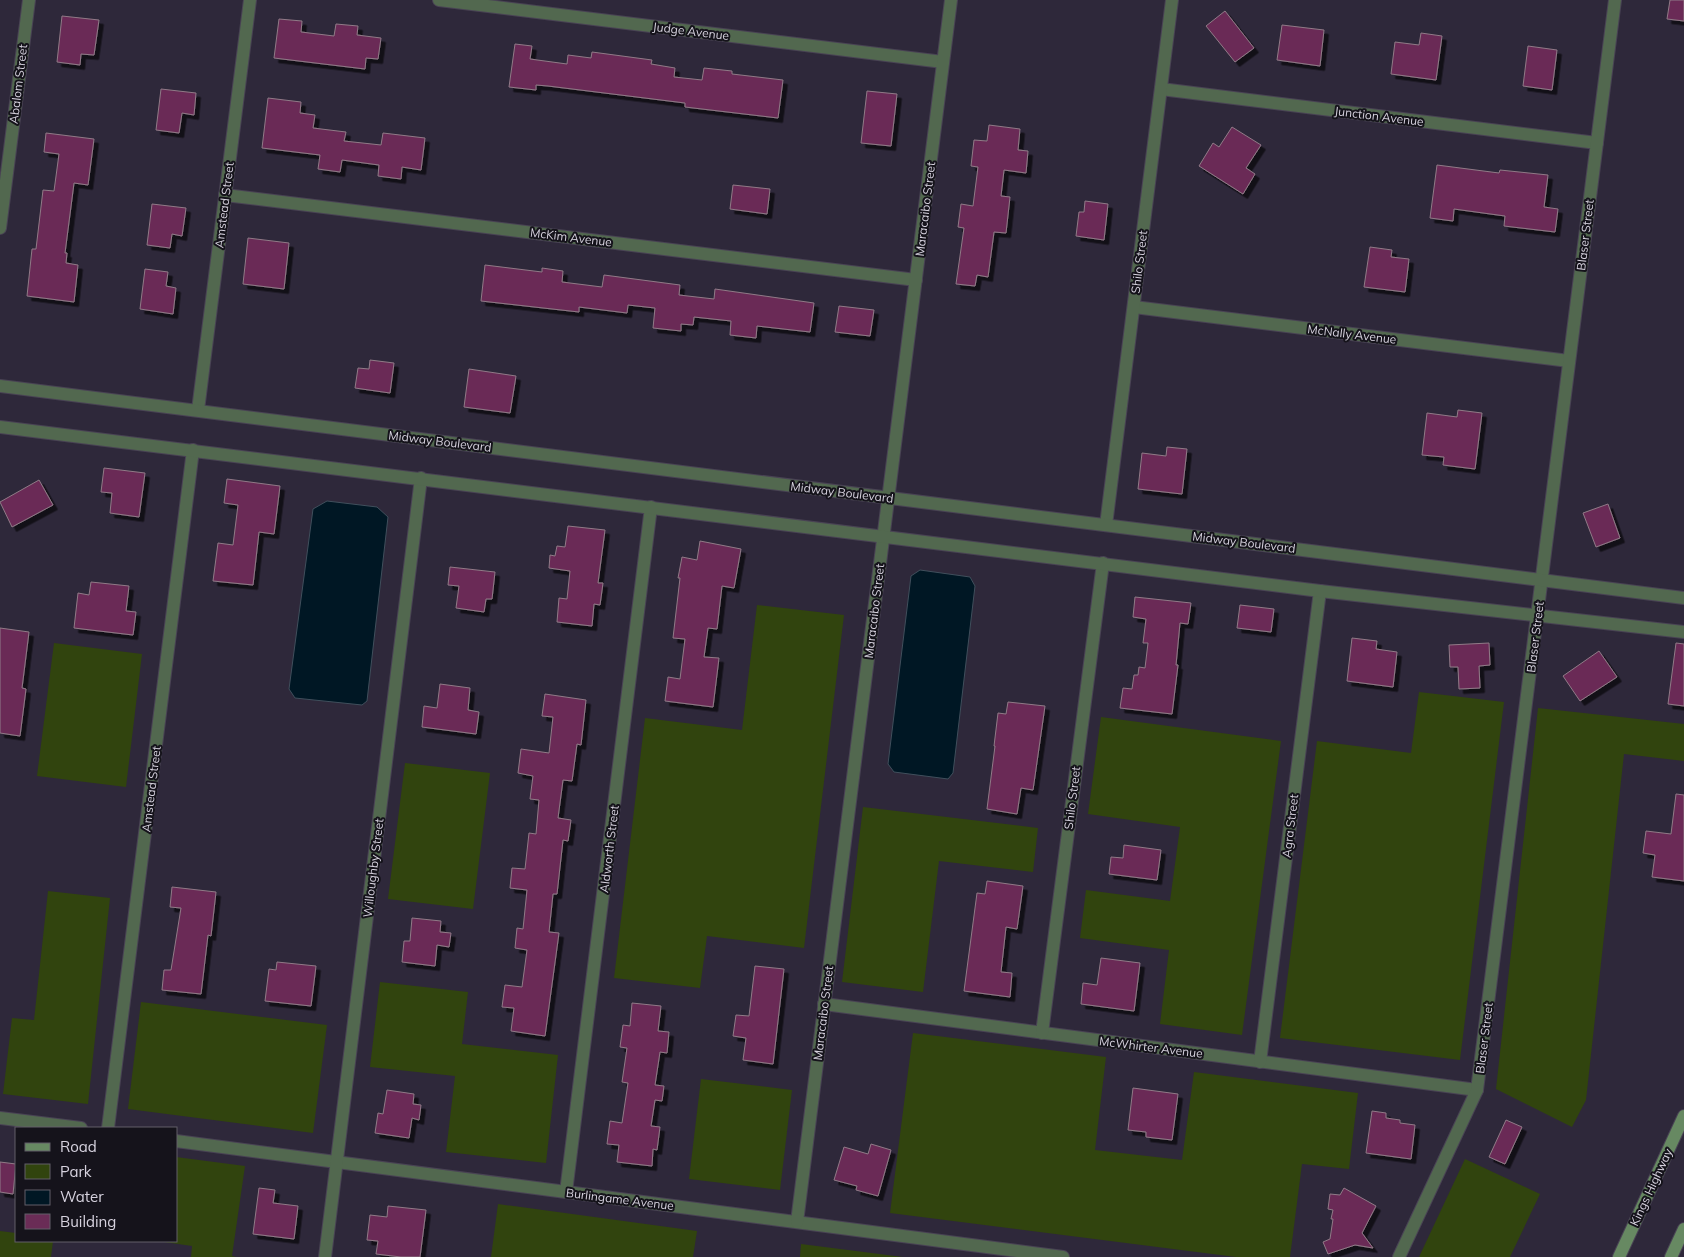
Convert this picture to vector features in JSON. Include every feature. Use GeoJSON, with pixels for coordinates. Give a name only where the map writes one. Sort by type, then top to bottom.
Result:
{"type":"FeatureCollection","features":[{"type":"Feature","properties":{"kind":"main road","name":"Kings Highway"},"geometry":{"type":"LineString","coordinates":[[1619,1257],[1684,1116]]}},
{"type":"Feature","properties":{"kind":"main road"},"geometry":{"type":"LineString","coordinates":[[1671,1257],[1684,1230]]}},
{"type":"Feature","properties":{"kind":"street","name":"Abalom Street"},"geometry":{"type":"LineString","coordinates":[[0,228],[4,168],[29,0]]}},
{"type":"Feature","properties":{"kind":"street","name":"Amstead Street"},"geometry":{"type":"LineString","coordinates":[[198,410],[250,0]]}},
{"type":"Feature","properties":{"kind":"street","name":"Judge Avenue"},"geometry":{"type":"LineString","coordinates":[[439,0],[943,62]]}},
{"type":"Feature","properties":{"kind":"street","name":"Maracaibo Street"},"geometry":{"type":"LineString","coordinates":[[797,1222],[951,0]]}},
{"type":"Feature","properties":{"kind":"street","name":"Shilo Street"},"geometry":{"type":"LineString","coordinates":[[1106,525],[1172,0]]}},
{"type":"Feature","properties":{"kind":"street","name":"Blaser Street"},"geometry":{"type":"LineString","coordinates":[[1399,1257],[1478,1090],[1615,0]]}},
{"type":"Feature","properties":{"kind":"street","name":"Junction Avenue"},"geometry":{"type":"LineString","coordinates":[[1161,89],[1597,143]]}},
{"type":"Feature","properties":{"kind":"street","name":"McKim Avenue"},"geometry":{"type":"LineString","coordinates":[[226,195],[916,280]]}},
{"type":"Feature","properties":{"kind":"street","name":"McNally Avenue"},"geometry":{"type":"LineString","coordinates":[[1134,307],[1570,361]]}},
{"type":"Feature","properties":{"kind":"street","name":"Midway Boulevard"},"geometry":{"type":"LineString","coordinates":[[0,386],[1684,598]]}},
{"type":"Feature","properties":{"kind":"street"},"geometry":{"type":"LineString","coordinates":[[0,427],[1320,590],[1684,632]]}},
{"type":"Feature","properties":{"kind":"street","name":"Amstead Street"},"geometry":{"type":"LineString","coordinates":[[108,1127],[193,450]]}},
{"type":"Feature","properties":{"kind":"street","name":"Willoughby Street"},"geometry":{"type":"LineString","coordinates":[[325,1257],[421,478]]}},
{"type":"Feature","properties":{"kind":"street","name":"Aldworth Street"},"geometry":{"type":"LineString","coordinates":[[566,1192],[651,507]]}},
{"type":"Feature","properties":{"kind":"street","name":"Shilo Street"},"geometry":{"type":"LineString","coordinates":[[1042,1033],[1103,563]]}},
{"type":"Feature","properties":{"kind":"street","name":"Agra Street"},"geometry":{"type":"LineString","coordinates":[[1260,1062],[1320,590]]}},
{"type":"Feature","properties":{"kind":"street","name":"McWhirter Avenue"},"geometry":{"type":"LineString","coordinates":[[824,1004],[1478,1090]]}},
{"type":"Feature","properties":{"kind":"street"},"geometry":{"type":"LineString","coordinates":[[0,1118],[73,1127]]}},
{"type":"Feature","properties":{"kind":"street","name":"Burlingame Avenue"},"geometry":{"type":"LineString","coordinates":[[178,1141],[1063,1257]]}},
{"type":"Feature","properties":{"kind":"green space"},"geometry":{"type":"Polygon","coordinates":[[[757,605],[844,615],[804,948],[707,936],[700,988],[614,978],[645,718],[742,730],[757,605]]]}},
{"type":"Feature","properties":{"kind":"green space"},"geometry":{"type":"Polygon","coordinates":[[[54,643],[142,654],[126,787],[37,776],[54,643]]]}},
{"type":"Feature","properties":{"kind":"green space"},"geometry":{"type":"Polygon","coordinates":[[[1419,692],[1504,702],[1460,1060],[1280,1038],[1317,741],[1411,753],[1419,692]]]}},
{"type":"Feature","properties":{"kind":"green space"},"geometry":{"type":"Polygon","coordinates":[[[1538,708],[1684,724],[1684,761],[1624,754],[1586,1100],[1572,1127],[1496,1089],[1538,708]]]}},
{"type":"Feature","properties":{"kind":"green space"},"geometry":{"type":"Polygon","coordinates":[[[1101,717],[1281,741],[1242,1035],[1160,1024],[1169,950],[1080,938],[1086,890],[1170,901],[1180,827],[1088,814],[1101,717]]]}},
{"type":"Feature","properties":{"kind":"green space"},"geometry":{"type":"Polygon","coordinates":[[[405,763],[490,773],[473,909],[388,899],[405,763]]]}},
{"type":"Feature","properties":{"kind":"green space"},"geometry":{"type":"Polygon","coordinates":[[[863,807],[1038,828],[1033,872],[939,861],[923,992],[842,982],[863,807]]]}},
{"type":"Feature","properties":{"kind":"green space"},"geometry":{"type":"Polygon","coordinates":[[[48,891],[110,898],[88,1104],[3,1094],[12,1018],[34,1020],[48,891]]]}},
{"type":"Feature","properties":{"kind":"green space"},"geometry":{"type":"Polygon","coordinates":[[[380,982],[468,992],[462,1044],[558,1055],[546,1163],[446,1152],[455,1076],[370,1067],[380,982]]]}},
{"type":"Feature","properties":{"kind":"green space"},"geometry":{"type":"Polygon","coordinates":[[[141,1002],[327,1025],[313,1133],[128,1109],[141,1002]]]}},
{"type":"Feature","properties":{"kind":"green space"},"geometry":{"type":"Polygon","coordinates":[[[913,1033],[1106,1057],[1095,1150],[1182,1160],[1194,1072],[1358,1093],[1349,1169],[1302,1164],[1290,1257],[1236,1257],[890,1213],[913,1033]]]}},
{"type":"Feature","properties":{"kind":"green space"},"geometry":{"type":"Polygon","coordinates":[[[701,1079],[792,1090],[780,1190],[689,1179],[701,1079]]]}},
{"type":"Feature","properties":{"kind":"green space"},"geometry":{"type":"Polygon","coordinates":[[[178,1157],[245,1166],[232,1256],[236,1257],[191,1257],[192,1246],[164,1242],[178,1242],[178,1157]]]}},
{"type":"Feature","properties":{"kind":"green space"},"geometry":{"type":"Polygon","coordinates":[[[1465,1159],[1540,1194],[1510,1257],[1419,1257],[1465,1159]]]}},
{"type":"Feature","properties":{"kind":"green space"},"geometry":{"type":"Polygon","coordinates":[[[498,1204],[697,1231],[693,1257],[491,1257],[498,1204]]]}},
{"type":"Feature","properties":{"kind":"green space"},"geometry":{"type":"Polygon","coordinates":[[[0,1231],[15,1233],[15,1242],[53,1242],[51,1257],[0,1257],[0,1231]]]}},
{"type":"Feature","properties":{"kind":"green space"},"geometry":{"type":"Polygon","coordinates":[[[801,1244],[903,1257],[800,1257],[801,1244]]]}},
{"type":"Feature","properties":{"kind":"water"},"geometry":{"type":"Polygon","coordinates":[[[327,501],[377,507],[388,517],[367,701],[362,705],[295,698],[289,689],[313,509],[327,501]]]}},
{"type":"Feature","properties":{"kind":"water"},"geometry":{"type":"Polygon","coordinates":[[[920,570],[970,577],[975,586],[953,773],[948,779],[894,772],[888,764],[911,576],[920,570]]]}},
{"type":"Feature","properties":{"kind":"building"},"geometry":{"type":"Polygon","coordinates":[[[1670,0],[1684,0],[1684,21],[1667,19],[1670,0]]]}},
{"type":"Feature","properties":{"kind":"building"},"geometry":{"type":"Polygon","coordinates":[[[1225,11],[1254,48],[1235,62],[1206,26],[1225,11]]]}},
{"type":"Feature","properties":{"kind":"building"},"geometry":{"type":"Polygon","coordinates":[[[62,16],[99,20],[94,55],[81,54],[80,65],[57,62],[62,16]]]}},
{"type":"Feature","properties":{"kind":"building"},"geometry":{"type":"Polygon","coordinates":[[[279,19],[302,21],[301,32],[334,36],[336,24],[358,26],[357,35],[381,38],[378,59],[366,58],[365,69],[274,58],[279,19]]]}},
{"type":"Feature","properties":{"kind":"building"},"geometry":{"type":"Polygon","coordinates":[[[1282,25],[1324,30],[1320,66],[1277,60],[1282,25]]]}},
{"type":"Feature","properties":{"kind":"building"},"geometry":{"type":"Polygon","coordinates":[[[1421,33],[1442,36],[1436,80],[1391,74],[1395,42],[1419,45],[1421,33]]]}},
{"type":"Feature","properties":{"kind":"building"},"geometry":{"type":"Polygon","coordinates":[[[515,44],[532,46],[530,59],[567,64],[568,55],[591,58],[592,52],[652,60],[651,64],[675,68],[674,77],[702,80],[704,68],[732,71],[732,74],[783,80],[778,118],[685,107],[685,103],[548,86],[536,85],[536,90],[509,87],[515,44]]]}},
{"type":"Feature","properties":{"kind":"building"},"geometry":{"type":"Polygon","coordinates":[[[1528,46],[1557,50],[1552,90],[1523,86],[1528,46]]]}},
{"type":"Feature","properties":{"kind":"building"},"geometry":{"type":"Polygon","coordinates":[[[161,89],[196,93],[194,115],[182,113],[179,133],[156,130],[161,89]]]}},
{"type":"Feature","properties":{"kind":"building"},"geometry":{"type":"Polygon","coordinates":[[[867,91],[897,94],[891,146],[861,143],[867,91]]]}},
{"type":"Feature","properties":{"kind":"building"},"geometry":{"type":"Polygon","coordinates":[[[268,98],[301,102],[300,113],[315,115],[313,128],[346,132],[344,141],[381,145],[383,133],[425,138],[421,170],[402,167],[401,179],[378,176],[379,165],[342,160],[340,172],[318,169],[320,155],[262,148],[268,98]]]}},
{"type":"Feature","properties":{"kind":"building"},"geometry":{"type":"Polygon","coordinates":[[[989,125],[1020,129],[1018,150],[1028,151],[1026,173],[1004,170],[1001,196],[1010,197],[1006,233],[994,232],[988,277],[977,275],[975,286],[956,284],[964,228],[958,227],[961,204],[973,206],[978,167],[971,166],[974,140],[987,141],[989,125]]]}},
{"type":"Feature","properties":{"kind":"building"},"geometry":{"type":"Polygon","coordinates":[[[1232,127],[1261,145],[1246,168],[1255,174],[1243,194],[1199,166],[1213,143],[1219,147],[1232,127]]]}},
{"type":"Feature","properties":{"kind":"building"},"geometry":{"type":"Polygon","coordinates":[[[46,133],[94,139],[88,185],[74,183],[65,253],[67,253],[66,263],[78,265],[74,302],[27,296],[32,249],[36,249],[43,190],[54,191],[59,154],[44,152],[46,133]]]}},
{"type":"Feature","properties":{"kind":"building"},"geometry":{"type":"Polygon","coordinates":[[[1437,165],[1499,173],[1500,170],[1548,175],[1544,207],[1558,209],[1555,232],[1504,226],[1505,216],[1454,209],[1453,221],[1430,218],[1437,165]]]}},
{"type":"Feature","properties":{"kind":"building"},"geometry":{"type":"Polygon","coordinates":[[[733,185],[770,189],[767,214],[730,209],[733,185]]]}},
{"type":"Feature","properties":{"kind":"building"},"geometry":{"type":"Polygon","coordinates":[[[1085,201],[1108,204],[1104,240],[1076,236],[1079,212],[1084,212],[1085,201]]]}},
{"type":"Feature","properties":{"kind":"building"},"geometry":{"type":"Polygon","coordinates":[[[152,204],[186,208],[182,236],[172,234],[170,248],[147,245],[152,204]]]}},
{"type":"Feature","properties":{"kind":"building"},"geometry":{"type":"Polygon","coordinates":[[[248,238],[289,243],[284,289],[243,284],[248,238]]]}},
{"type":"Feature","properties":{"kind":"building"},"geometry":{"type":"Polygon","coordinates":[[[1370,247],[1392,250],[1391,257],[1409,259],[1405,292],[1364,287],[1370,247]]]}},
{"type":"Feature","properties":{"kind":"building"},"geometry":{"type":"Polygon","coordinates":[[[485,265],[542,272],[542,268],[563,271],[562,282],[602,287],[604,275],[680,285],[679,295],[714,299],[715,289],[814,303],[810,332],[757,326],[756,338],[730,335],[731,321],[694,317],[693,325],[681,324],[681,331],[653,328],[655,308],[628,305],[627,313],[579,307],[579,312],[481,301],[485,265]]]}},
{"type":"Feature","properties":{"kind":"building"},"geometry":{"type":"Polygon","coordinates":[[[145,269],[168,272],[166,286],[176,288],[173,314],[140,309],[145,269]]]}},
{"type":"Feature","properties":{"kind":"building"},"geometry":{"type":"Polygon","coordinates":[[[839,306],[874,310],[870,336],[835,332],[839,306]]]}},
{"type":"Feature","properties":{"kind":"building"},"geometry":{"type":"Polygon","coordinates":[[[370,360],[394,363],[390,393],[355,388],[358,368],[369,369],[370,360]]]}},
{"type":"Feature","properties":{"kind":"building"},"geometry":{"type":"Polygon","coordinates":[[[469,369],[516,376],[510,413],[464,407],[469,369]]]}},
{"type":"Feature","properties":{"kind":"building"},"geometry":{"type":"Polygon","coordinates":[[[1458,410],[1482,413],[1475,469],[1443,465],[1444,457],[1422,455],[1427,413],[1457,417],[1458,410]]]}},
{"type":"Feature","properties":{"kind":"building"},"geometry":{"type":"Polygon","coordinates":[[[1167,447],[1187,449],[1182,494],[1138,489],[1142,453],[1166,456],[1167,447]]]}},
{"type":"Feature","properties":{"kind":"building"},"geometry":{"type":"Polygon","coordinates":[[[104,468],[145,473],[139,517],[110,513],[112,493],[101,492],[104,468]]]}},
{"type":"Feature","properties":{"kind":"building"},"geometry":{"type":"Polygon","coordinates":[[[227,479],[280,486],[274,534],[259,532],[253,585],[213,581],[218,543],[233,545],[238,505],[224,503],[227,479]]]}},
{"type":"Feature","properties":{"kind":"building"},"geometry":{"type":"Polygon","coordinates":[[[39,480],[53,505],[12,527],[0,502],[39,480]]]}},
{"type":"Feature","properties":{"kind":"building"},"geometry":{"type":"Polygon","coordinates":[[[1608,504],[1620,538],[1596,547],[1583,513],[1608,504]]]}},
{"type":"Feature","properties":{"kind":"building"},"geometry":{"type":"Polygon","coordinates":[[[568,526],[605,530],[598,583],[603,583],[600,605],[594,604],[592,626],[557,622],[559,598],[567,599],[570,571],[549,568],[550,555],[555,556],[557,546],[565,547],[568,526]]]}},
{"type":"Feature","properties":{"kind":"building"},"geometry":{"type":"Polygon","coordinates":[[[700,541],[741,549],[734,588],[722,586],[717,629],[708,628],[704,657],[719,658],[713,707],[665,701],[668,677],[680,679],[685,639],[673,638],[680,578],[678,578],[682,557],[697,560],[700,541]]]}},
{"type":"Feature","properties":{"kind":"building"},"geometry":{"type":"Polygon","coordinates":[[[450,567],[495,572],[492,599],[486,599],[484,612],[456,608],[459,586],[448,585],[450,567]]]}},
{"type":"Feature","properties":{"kind":"building"},"geometry":{"type":"Polygon","coordinates":[[[91,582],[129,586],[126,611],[136,612],[133,635],[74,628],[78,593],[89,595],[91,582]]]}},
{"type":"Feature","properties":{"kind":"building"},"geometry":{"type":"Polygon","coordinates":[[[1135,597],[1191,603],[1188,624],[1180,623],[1176,665],[1178,665],[1172,714],[1120,708],[1123,688],[1132,689],[1134,675],[1138,675],[1139,667],[1145,668],[1148,643],[1143,643],[1146,619],[1133,617],[1135,597]]]}},
{"type":"Feature","properties":{"kind":"building"},"geometry":{"type":"Polygon","coordinates":[[[1240,605],[1274,609],[1271,632],[1237,628],[1240,605]]]}},
{"type":"Feature","properties":{"kind":"building"},"geometry":{"type":"Polygon","coordinates":[[[0,628],[29,632],[22,688],[26,689],[20,736],[0,733],[0,628]]]}},
{"type":"Feature","properties":{"kind":"building"},"geometry":{"type":"Polygon","coordinates":[[[1352,638],[1377,641],[1376,649],[1397,652],[1393,687],[1347,681],[1352,638]]]}},
{"type":"Feature","properties":{"kind":"building"},"geometry":{"type":"Polygon","coordinates":[[[1489,643],[1490,665],[1479,666],[1480,688],[1459,689],[1458,667],[1450,667],[1449,645],[1489,643]]]}},
{"type":"Feature","properties":{"kind":"building"},"geometry":{"type":"Polygon","coordinates":[[[1676,643],[1684,644],[1684,706],[1668,704],[1676,643]]]}},
{"type":"Feature","properties":{"kind":"building"},"geometry":{"type":"Polygon","coordinates":[[[1599,651],[1617,677],[1580,701],[1563,676],[1599,651]]]}},
{"type":"Feature","properties":{"kind":"building"},"geometry":{"type":"Polygon","coordinates":[[[440,684],[470,688],[468,710],[479,712],[476,734],[422,727],[424,706],[437,708],[440,684]]]}},
{"type":"Feature","properties":{"kind":"building"},"geometry":{"type":"Polygon","coordinates":[[[545,694],[586,700],[581,745],[577,744],[572,781],[563,780],[558,818],[571,820],[568,841],[563,840],[557,894],[553,894],[549,932],[559,933],[545,1036],[511,1031],[514,1008],[502,1007],[505,985],[522,987],[527,950],[515,948],[517,928],[523,929],[527,890],[510,888],[512,868],[525,869],[529,833],[536,834],[539,800],[530,799],[533,776],[518,773],[521,749],[549,753],[553,717],[542,716],[545,694]]]}},
{"type":"Feature","properties":{"kind":"building"},"geometry":{"type":"Polygon","coordinates":[[[1008,702],[1045,706],[1033,790],[1021,788],[1017,814],[987,809],[998,713],[1006,714],[1008,702]]]}},
{"type":"Feature","properties":{"kind":"building"},"geometry":{"type":"Polygon","coordinates":[[[1676,794],[1684,795],[1684,881],[1652,877],[1655,855],[1643,853],[1646,831],[1671,834],[1676,794]]]}},
{"type":"Feature","properties":{"kind":"building"},"geometry":{"type":"Polygon","coordinates":[[[1124,845],[1161,850],[1157,880],[1109,874],[1111,857],[1123,858],[1124,845]]]}},
{"type":"Feature","properties":{"kind":"building"},"geometry":{"type":"Polygon","coordinates":[[[987,881],[1023,886],[1017,929],[1006,927],[1001,972],[1012,973],[1010,997],[964,991],[977,893],[985,894],[987,881]]]}},
{"type":"Feature","properties":{"kind":"building"},"geometry":{"type":"Polygon","coordinates":[[[172,887],[216,892],[211,936],[208,935],[201,994],[162,990],[164,970],[171,970],[181,908],[170,907],[172,887]]]}},
{"type":"Feature","properties":{"kind":"building"},"geometry":{"type":"Polygon","coordinates":[[[412,918],[441,921],[440,932],[451,933],[449,947],[437,945],[435,966],[402,962],[404,941],[410,941],[412,918]]]}},
{"type":"Feature","properties":{"kind":"building"},"geometry":{"type":"Polygon","coordinates":[[[1101,958],[1140,963],[1134,1011],[1081,1004],[1083,983],[1097,985],[1101,958]]]}},
{"type":"Feature","properties":{"kind":"building"},"geometry":{"type":"Polygon","coordinates":[[[277,962],[316,966],[311,1006],[265,1001],[269,969],[276,970],[277,962]]]}},
{"type":"Feature","properties":{"kind":"building"},"geometry":{"type":"Polygon","coordinates":[[[755,966],[784,969],[773,1064],[743,1060],[746,1038],[733,1036],[736,1015],[749,1016],[755,966]]]}},
{"type":"Feature","properties":{"kind":"building"},"geometry":{"type":"Polygon","coordinates":[[[632,1003],[661,1006],[658,1031],[669,1032],[667,1053],[660,1052],[655,1085],[664,1086],[662,1101],[655,1100],[651,1126],[660,1127],[657,1150],[653,1149],[652,1166],[617,1162],[619,1145],[607,1144],[610,1121],[622,1123],[628,1083],[622,1082],[627,1048],[620,1047],[623,1025],[630,1026],[632,1003]]]}},
{"type":"Feature","properties":{"kind":"building"},"geometry":{"type":"Polygon","coordinates":[[[1133,1088],[1178,1094],[1172,1140],[1146,1137],[1146,1132],[1128,1130],[1133,1088]]]}},
{"type":"Feature","properties":{"kind":"building"},"geometry":{"type":"Polygon","coordinates":[[[387,1090],[414,1094],[413,1104],[421,1105],[419,1120],[412,1118],[409,1138],[375,1133],[378,1113],[383,1114],[387,1090]]]}},
{"type":"Feature","properties":{"kind":"building"},"geometry":{"type":"Polygon","coordinates":[[[1372,1111],[1386,1113],[1386,1118],[1400,1120],[1400,1123],[1415,1125],[1411,1159],[1366,1153],[1372,1111]]]}},
{"type":"Feature","properties":{"kind":"building"},"geometry":{"type":"Polygon","coordinates":[[[1506,1120],[1522,1127],[1505,1164],[1489,1157],[1506,1120]]]}},
{"type":"Feature","properties":{"kind":"building"},"geometry":{"type":"Polygon","coordinates":[[[871,1144],[891,1150],[878,1196],[856,1190],[857,1186],[834,1180],[844,1147],[868,1154],[871,1144]]]}},
{"type":"Feature","properties":{"kind":"building"},"geometry":{"type":"Polygon","coordinates":[[[0,1162],[15,1164],[13,1194],[0,1192],[0,1162]]]}},
{"type":"Feature","properties":{"kind":"building"},"geometry":{"type":"Polygon","coordinates":[[[259,1188],[275,1190],[273,1203],[298,1206],[294,1239],[253,1234],[259,1188]]]}},
{"type":"Feature","properties":{"kind":"building"},"geometry":{"type":"Polygon","coordinates":[[[1344,1188],[1376,1206],[1362,1233],[1373,1248],[1355,1245],[1328,1254],[1323,1242],[1330,1239],[1333,1219],[1331,1219],[1333,1210],[1328,1209],[1330,1194],[1340,1195],[1344,1188]]]}},
{"type":"Feature","properties":{"kind":"building"},"geometry":{"type":"Polygon","coordinates":[[[388,1206],[426,1210],[420,1257],[376,1254],[378,1241],[367,1240],[370,1215],[387,1217],[388,1206]]]}}]}
